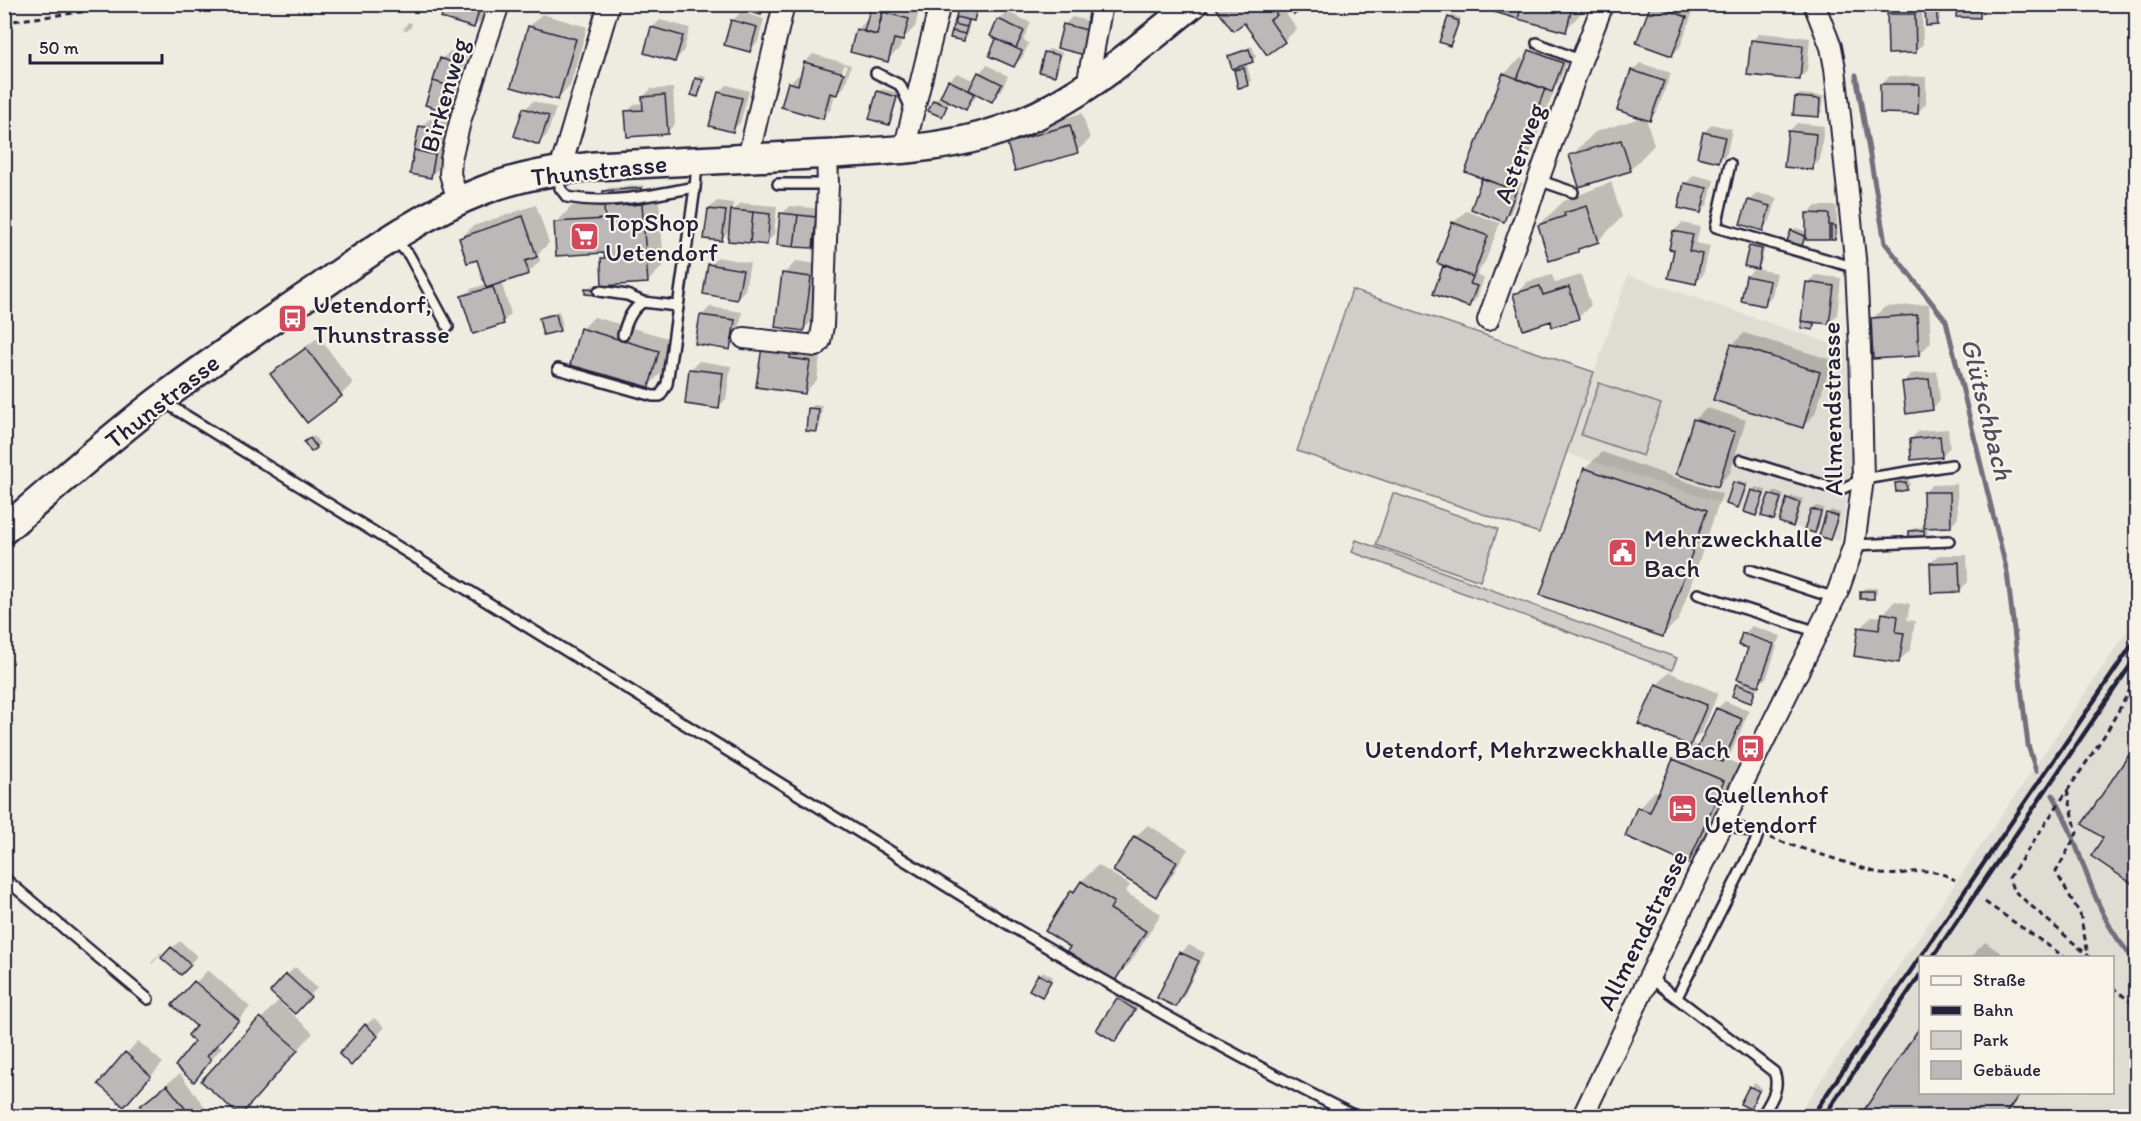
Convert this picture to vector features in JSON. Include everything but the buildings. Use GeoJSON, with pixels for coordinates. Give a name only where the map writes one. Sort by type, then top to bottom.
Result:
{"type":"FeatureCollection","features":[{"type":"Feature","properties":{"kind":"main road","name":"Thunstrasse"},"geometry":{"type":"LineString","coordinates":[[4,530],[160,400],[293,304],[393,238],[458,201],[520,178],[595,165],[696,173],[748,158],[904,150],[951,144],[996,132],[1042,113],[1087,86],[1193,4]]}},
{"type":"Feature","properties":{"kind":"street","name":"Birkenweg"},"geometry":{"type":"LineString","coordinates":[[458,201],[450,174],[451,159],[461,118],[499,4]]}},
{"type":"Feature","properties":{"kind":"street"},"geometry":{"type":"LineString","coordinates":[[560,170],[609,4]]}},
{"type":"Feature","properties":{"kind":"street"},"geometry":{"type":"LineString","coordinates":[[748,158],[784,4]]}},
{"type":"Feature","properties":{"kind":"street"},"geometry":{"type":"LineString","coordinates":[[904,150],[940,4]]}},
{"type":"Feature","properties":{"kind":"street"},"geometry":{"type":"LineString","coordinates":[[1087,86],[1102,4]]}},
{"type":"Feature","properties":{"kind":"street","name":"Asterweg"},"geometry":{"type":"LineString","coordinates":[[1488,320],[1603,4]]}},
{"type":"Feature","properties":{"kind":"street","name":"Allmendstrasse"},"geometry":{"type":"LineString","coordinates":[[1582,1116],[1835,598],[1847,570],[1854,545],[1863,479],[1856,268],[1836,68],[1831,47],[1814,4]]}},
{"type":"Feature","properties":{"kind":"street"},"geometry":{"type":"LineString","coordinates":[[744,338],[816,346],[820,341],[823,326],[828,184],[826,154]]}},
{"type":"Feature","properties":{"kind":"lane"},"geometry":{"type":"LineString","coordinates":[[1537,43],[1581,61]]}},
{"type":"Feature","properties":{"kind":"lane"},"geometry":{"type":"LineString","coordinates":[[876,74],[900,85],[912,111]]}},
{"type":"Feature","properties":{"kind":"lane"},"geometry":{"type":"LineString","coordinates":[[1730,164],[1716,227],[1856,268]]}},
{"type":"Feature","properties":{"kind":"lane"},"geometry":{"type":"LineString","coordinates":[[558,369],[660,396],[667,384],[696,173]]}},
{"type":"Feature","properties":{"kind":"lane"},"geometry":{"type":"LineString","coordinates":[[1538,180],[1574,192]]}},
{"type":"Feature","properties":{"kind":"lane"},"geometry":{"type":"LineString","coordinates":[[778,184],[828,184]]}},
{"type":"Feature","properties":{"kind":"lane"},"geometry":{"type":"LineString","coordinates":[[393,238],[409,255],[448,327]]}},
{"type":"Feature","properties":{"kind":"lane"},"geometry":{"type":"LineString","coordinates":[[599,291],[627,295],[643,302],[678,306]]}},
{"type":"Feature","properties":{"kind":"lane"},"geometry":{"type":"LineString","coordinates":[[623,335],[626,323],[637,306],[643,302]]}},
{"type":"Feature","properties":{"kind":"lane"},"geometry":{"type":"LineString","coordinates":[[775,333],[820,341]]}},
{"type":"Feature","properties":{"kind":"lane"},"geometry":{"type":"LineString","coordinates":[[160,400],[1035,940],[1244,1059],[1355,1116]]}},
{"type":"Feature","properties":{"kind":"lane"},"geometry":{"type":"LineString","coordinates":[[1742,460],[1839,490],[1863,479],[1952,465]]}},
{"type":"Feature","properties":{"kind":"lane"},"geometry":{"type":"LineString","coordinates":[[1854,545],[1949,541]]}},
{"type":"Feature","properties":{"kind":"lane"},"geometry":{"type":"LineString","coordinates":[[1750,570],[1835,598]]}},
{"type":"Feature","properties":{"kind":"lane"},"geometry":{"type":"LineString","coordinates":[[1698,594],[1818,632]]}},
{"type":"Feature","properties":{"kind":"lane"},"geometry":{"type":"LineString","coordinates":[[1677,997],[1758,834],[1724,823]]}},
{"type":"Feature","properties":{"kind":"lane"},"geometry":{"type":"LineString","coordinates":[[4,878],[148,999]]}},
{"type":"Feature","properties":{"kind":"lane"},"geometry":{"type":"LineString","coordinates":[[1649,977],[1774,1072],[1777,1079],[1776,1087],[1762,1116]]}},
{"type":"Feature","properties":{"kind":"path"},"geometry":{"type":"LineString","coordinates":[[4,22],[144,4]]}},
{"type":"Feature","properties":{"kind":"path"},"geometry":{"type":"LineString","coordinates":[[2090,956],[2013,890],[2009,878],[2106,732],[2136,680]]}},
{"type":"Feature","properties":{"kind":"path"},"geometry":{"type":"LineString","coordinates":[[2067,790],[2077,828],[2076,837],[2056,872],[2080,914],[2090,956]]}},
{"type":"Feature","properties":{"kind":"path"},"geometry":{"type":"LineString","coordinates":[[1758,834],[1881,874],[1890,875],[1924,870],[1955,880]]}},
{"type":"Feature","properties":{"kind":"path"},"geometry":{"type":"LineString","coordinates":[[1985,902],[2065,956]]}},
{"type":"Feature","properties":{"kind":"path"},"geometry":{"type":"LineString","coordinates":[[2114,988],[2136,1005]]}},
{"type":"Feature","properties":{"kind":"shaded area"},"geometry":{"type":"Polygon","coordinates":[[[1628,275],[1847,349],[1851,468],[1840,541],[1566,453],[1628,275]]]}},
{"type":"Feature","properties":{"kind":"shaded area"},"geometry":{"type":"Polygon","coordinates":[[[2136,618],[2136,1116],[1797,1116],[2136,618]]]}},
{"type":"Feature","properties":{"kind":"green space"},"geometry":{"type":"Polygon","coordinates":[[[1352,290],[1594,372],[1539,533],[1297,451],[1352,290]]]}},
{"type":"Feature","properties":{"kind":"green space"},"geometry":{"type":"Polygon","coordinates":[[[1599,383],[1661,404],[1643,456],[1581,435],[1599,383]]]}},
{"type":"Feature","properties":{"kind":"green space"},"geometry":{"type":"Polygon","coordinates":[[[1393,493],[1498,529],[1480,581],[1376,545],[1393,493]]]}},
{"type":"Feature","properties":{"kind":"green space"},"geometry":{"type":"Polygon","coordinates":[[[1356,540],[1677,658],[1672,670],[1352,552],[1356,540]]]}},
{"type":"Feature","properties":{"kind":"waterway","name":"Glütschbach"},"geometry":{"type":"LineString","coordinates":[[1856,75],[1885,243],[1946,321],[2007,572],[2028,745],[2036,771]]}},
{"type":"Feature","properties":{"kind":"waterway","name":"Glütschbach"},"geometry":{"type":"LineString","coordinates":[[2053,795],[2073,837],[2108,924],[2136,961]]}},
{"type":"Feature","properties":{"kind":"railway"},"geometry":{"type":"LineString","coordinates":[[1921,956],[2136,639]]}},
{"type":"Feature","properties":{"kind":"railway"},"geometry":{"type":"LineString","coordinates":[[1933,956],[2136,657]]}},
{"type":"Feature","properties":{"kind":"railway"},"geometry":{"type":"LineString","coordinates":[[1812,1116],[1919,958]]}},
{"type":"Feature","properties":{"kind":"railway"},"geometry":{"type":"LineString","coordinates":[[1824,1116],[1919,976]]}},
{"type":"Feature","properties":{"kind":"place","name":"TopShop Uetendorf"},"geometry":{"type":"Point","coordinates":[584,237]}},
{"type":"Feature","properties":{"kind":"place","name":"Uetendorf, Thunstrasse"},"geometry":{"type":"Point","coordinates":[292,319]}},
{"type":"Feature","properties":{"kind":"place","name":"Mehrzweckhalle Bach"},"geometry":{"type":"Point","coordinates":[1623,553]}},
{"type":"Feature","properties":{"kind":"place","name":"Uetendorf, Mehrzweckhalle Bach"},"geometry":{"type":"Point","coordinates":[1751,749]}},
{"type":"Feature","properties":{"kind":"place","name":"Quellenhof Uetendorf"},"geometry":{"type":"Point","coordinates":[1683,809]}}]}
